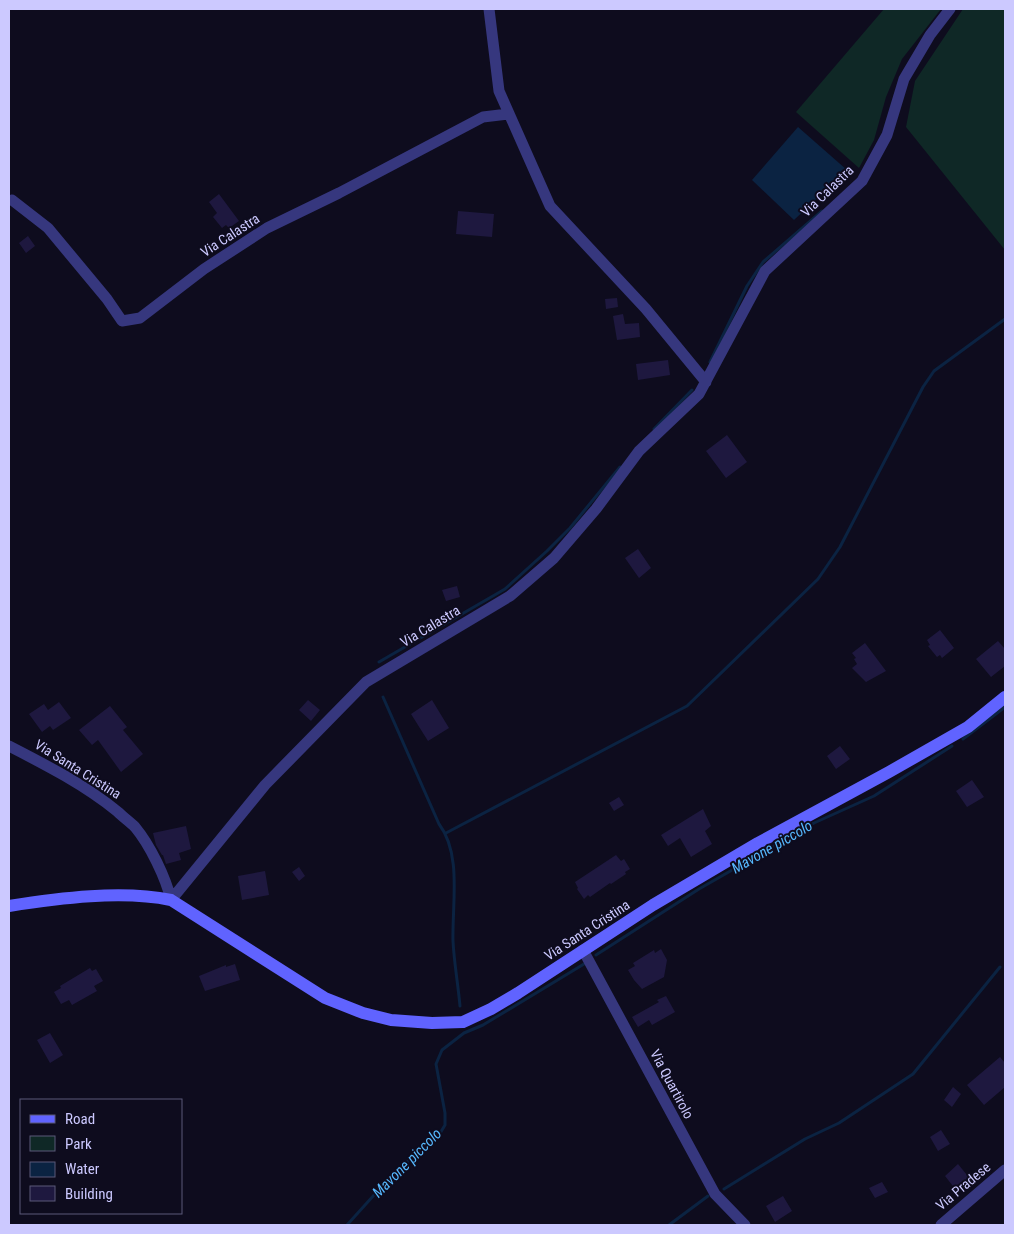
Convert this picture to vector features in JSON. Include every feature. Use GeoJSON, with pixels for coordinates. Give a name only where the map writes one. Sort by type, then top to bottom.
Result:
{"type":"FeatureCollection","features":[{"type":"Feature","properties":{"kind":"street"},"geometry":{"type":"LineString","coordinates":[[489,9],[499,91],[550,206],[646,309],[706,382]]}},
{"type":"Feature","properties":{"kind":"street","name":"Via Calastra"},"geometry":{"type":"LineString","coordinates":[[172,900],[265,785],[366,682],[510,596],[554,558],[596,509],[639,452],[699,394],[764,271],[862,181],[887,135],[904,79],[930,35],[950,9]]}},
{"type":"Feature","properties":{"kind":"street","name":"Via Calastra"},"geometry":{"type":"LineString","coordinates":[[12,200],[48,228],[107,299],[122,321],[140,318],[204,269],[266,228],[340,194],[483,117],[508,114]]}},
{"type":"Feature","properties":{"kind":"street","name":"Via Santa Cristina"},"geometry":{"type":"LineString","coordinates":[[9,906],[40,901],[89,897],[149,895],[172,900],[324,998],[363,1013],[390,1020],[432,1023],[463,1022],[491,1009],[518,993],[583,950],[758,843],[968,727],[1005,697]]}},
{"type":"Feature","properties":{"kind":"street","name":"Via Santa Cristina"},"geometry":{"type":"LineString","coordinates":[[9,746],[102,799],[135,827],[157,864],[167,884],[172,900]]}},
{"type":"Feature","properties":{"kind":"street","name":"Via Quartirolo"},"geometry":{"type":"LineString","coordinates":[[583,950],[715,1194],[745,1225]]}},
{"type":"Feature","properties":{"kind":"street","name":"Via Pradese"},"geometry":{"type":"LineString","coordinates":[[940,1225],[1005,1170]]}},
{"type":"Feature","properties":{"kind":"green space"},"geometry":{"type":"Polygon","coordinates":[[[884,9],[941,9],[902,59],[886,97],[874,140],[859,168],[796,112],[884,9]]]}},
{"type":"Feature","properties":{"kind":"green space"},"geometry":{"type":"Polygon","coordinates":[[[963,9],[1005,9],[1005,250],[906,127],[915,81],[963,9]]]}},
{"type":"Feature","properties":{"kind":"water"},"geometry":{"type":"Polygon","coordinates":[[[798,127],[847,170],[794,220],[752,180],[798,127]]]}},
{"type":"Feature","properties":{"kind":"building"},"geometry":{"type":"Polygon","coordinates":[[[219,194],[239,221],[229,228],[226,225],[222,228],[213,217],[217,213],[209,202],[219,194]]]}},
{"type":"Feature","properties":{"kind":"building"},"geometry":{"type":"Polygon","coordinates":[[[458,211],[494,214],[492,237],[456,234],[458,211]]]}},
{"type":"Feature","properties":{"kind":"building"},"geometry":{"type":"Polygon","coordinates":[[[28,236],[35,246],[26,253],[19,243],[28,236]]]}},
{"type":"Feature","properties":{"kind":"building"},"geometry":{"type":"Polygon","coordinates":[[[617,298],[618,307],[606,309],[605,299],[617,298]]]}},
{"type":"Feature","properties":{"kind":"building"},"geometry":{"type":"Polygon","coordinates":[[[623,314],[625,324],[639,323],[640,337],[617,340],[613,316],[623,314]]]}},
{"type":"Feature","properties":{"kind":"building"},"geometry":{"type":"Polygon","coordinates":[[[668,360],[670,375],[638,380],[636,364],[668,360]]]}},
{"type":"Feature","properties":{"kind":"building"},"geometry":{"type":"Polygon","coordinates":[[[727,435],[747,462],[726,478],[706,451],[727,435]]]}},
{"type":"Feature","properties":{"kind":"building"},"geometry":{"type":"Polygon","coordinates":[[[638,549],[651,568],[639,578],[625,558],[638,549]]]}},
{"type":"Feature","properties":{"kind":"building"},"geometry":{"type":"Polygon","coordinates":[[[457,586],[460,597],[446,601],[442,590],[457,586]]]}},
{"type":"Feature","properties":{"kind":"building"},"geometry":{"type":"Polygon","coordinates":[[[940,630],[954,648],[942,658],[940,655],[937,657],[928,646],[930,645],[927,640],[940,630]]]}},
{"type":"Feature","properties":{"kind":"building"},"geometry":{"type":"Polygon","coordinates":[[[998,641],[1005,649],[1005,666],[991,677],[976,659],[998,641]]]}},
{"type":"Feature","properties":{"kind":"building"},"geometry":{"type":"Polygon","coordinates":[[[865,643],[886,671],[866,682],[852,668],[857,664],[854,659],[856,658],[852,653],[865,643]]]}},
{"type":"Feature","properties":{"kind":"building"},"geometry":{"type":"Polygon","coordinates":[[[308,700],[320,710],[311,721],[299,710],[308,700]]]}},
{"type":"Feature","properties":{"kind":"building"},"geometry":{"type":"Polygon","coordinates":[[[432,700],[449,728],[428,741],[411,714],[432,700]]]}},
{"type":"Feature","properties":{"kind":"building"},"geometry":{"type":"Polygon","coordinates":[[[59,702],[71,718],[53,730],[50,726],[42,732],[29,714],[44,704],[48,710],[59,702]]]}},
{"type":"Feature","properties":{"kind":"building"},"geometry":{"type":"Polygon","coordinates":[[[110,706],[127,727],[123,730],[143,754],[121,772],[98,740],[92,745],[79,730],[110,706]]]}},
{"type":"Feature","properties":{"kind":"building"},"geometry":{"type":"Polygon","coordinates":[[[840,746],[850,759],[836,769],[827,756],[840,746]]]}},
{"type":"Feature","properties":{"kind":"building"},"geometry":{"type":"Polygon","coordinates":[[[972,780],[984,797],[967,807],[956,791],[972,780]]]}},
{"type":"Feature","properties":{"kind":"building"},"geometry":{"type":"Polygon","coordinates":[[[619,797],[624,805],[614,811],[609,803],[619,797]]]}},
{"type":"Feature","properties":{"kind":"building"},"geometry":{"type":"Polygon","coordinates":[[[703,809],[711,826],[705,831],[712,844],[691,857],[680,838],[668,846],[661,835],[703,809]]]}},
{"type":"Feature","properties":{"kind":"building"},"geometry":{"type":"Polygon","coordinates":[[[186,826],[191,849],[179,853],[181,860],[166,864],[163,855],[156,845],[153,833],[186,826]]]}},
{"type":"Feature","properties":{"kind":"building"},"geometry":{"type":"Polygon","coordinates":[[[616,855],[621,861],[624,859],[630,869],[611,884],[590,897],[588,895],[584,899],[577,889],[575,882],[616,855]]]}},
{"type":"Feature","properties":{"kind":"building"},"geometry":{"type":"Polygon","coordinates":[[[299,867],[305,876],[299,881],[292,872],[299,867]]]}},
{"type":"Feature","properties":{"kind":"building"},"geometry":{"type":"Polygon","coordinates":[[[265,871],[269,895],[242,900],[238,876],[265,871]]]}},
{"type":"Feature","properties":{"kind":"building"},"geometry":{"type":"Polygon","coordinates":[[[661,949],[667,960],[664,977],[642,989],[628,970],[635,966],[633,963],[654,950],[655,953],[661,949]]]}},
{"type":"Feature","properties":{"kind":"building"},"geometry":{"type":"Polygon","coordinates":[[[235,964],[240,980],[205,991],[199,976],[226,965],[226,967],[235,964]]]}},
{"type":"Feature","properties":{"kind":"building"},"geometry":{"type":"Polygon","coordinates":[[[90,968],[92,971],[96,969],[103,981],[94,986],[97,991],[72,1005],[69,1000],[61,1004],[54,992],[61,988],[60,986],[90,968]]]}},
{"type":"Feature","properties":{"kind":"building"},"geometry":{"type":"Polygon","coordinates":[[[666,996],[675,1012],[652,1025],[649,1020],[638,1027],[632,1017],[666,996]]]}},
{"type":"Feature","properties":{"kind":"building"},"geometry":{"type":"Polygon","coordinates":[[[50,1033],[63,1055],[50,1063],[37,1040],[50,1033]]]}},
{"type":"Feature","properties":{"kind":"building"},"geometry":{"type":"Polygon","coordinates":[[[1000,1057],[1005,1063],[1005,1087],[984,1105],[967,1085],[1000,1057]]]}},
{"type":"Feature","properties":{"kind":"building"},"geometry":{"type":"Polygon","coordinates":[[[953,1087],[961,1094],[952,1107],[944,1100],[953,1087]]]}},
{"type":"Feature","properties":{"kind":"building"},"geometry":{"type":"Polygon","coordinates":[[[941,1130],[950,1144],[938,1151],[930,1137],[941,1130]]]}},
{"type":"Feature","properties":{"kind":"building"},"geometry":{"type":"Polygon","coordinates":[[[958,1164],[971,1180],[956,1190],[945,1176],[958,1164]]]}},
{"type":"Feature","properties":{"kind":"building"},"geometry":{"type":"Polygon","coordinates":[[[882,1182],[888,1192],[875,1198],[869,1188],[882,1182]]]}},
{"type":"Feature","properties":{"kind":"building"},"geometry":{"type":"Polygon","coordinates":[[[783,1196],[792,1211],[775,1222],[766,1206],[783,1196]]]}},
{"type":"Feature","properties":{"kind":"waterway"},"geometry":{"type":"LineString","coordinates":[[710,362],[747,286],[763,262],[822,211]]}},
{"type":"Feature","properties":{"kind":"waterway"},"geometry":{"type":"LineString","coordinates":[[446,833],[687,706],[818,579],[840,547],[923,387],[934,371],[1005,319]]}},
{"type":"Feature","properties":{"kind":"waterway"},"geometry":{"type":"LineString","coordinates":[[654,429],[692,390]]}},
{"type":"Feature","properties":{"kind":"waterway"},"geometry":{"type":"LineString","coordinates":[[379,662],[505,589],[570,528],[620,467]]}},
{"type":"Feature","properties":{"kind":"waterway"},"geometry":{"type":"LineString","coordinates":[[383,697],[451,850],[454,880],[453,941],[460,1006]]}},
{"type":"Feature","properties":{"kind":"waterway","name":"Mavone piccolo"},"geometry":{"type":"LineString","coordinates":[[963,739],[1005,707]]}},
{"type":"Feature","properties":{"kind":"waterway","name":"Mavone piccolo"},"geometry":{"type":"LineString","coordinates":[[596,955],[699,889],[814,823],[874,796],[952,746]]}},
{"type":"Feature","properties":{"kind":"waterway","name":"Mavone piccolo"},"geometry":{"type":"LineString","coordinates":[[347,1225],[393,1174],[439,1135],[445,1125],[445,1113],[436,1064],[442,1050],[464,1033],[483,1025],[584,964]]}},
{"type":"Feature","properties":{"kind":"waterway","name":"Mavone piccolo"},"geometry":{"type":"LineString","coordinates":[[724,1189],[805,1139],[839,1123],[913,1074],[1000,967]]}},
{"type":"Feature","properties":{"kind":"waterway","name":"Mavone piccolo"},"geometry":{"type":"LineString","coordinates":[[669,1225],[708,1196]]}}]}
